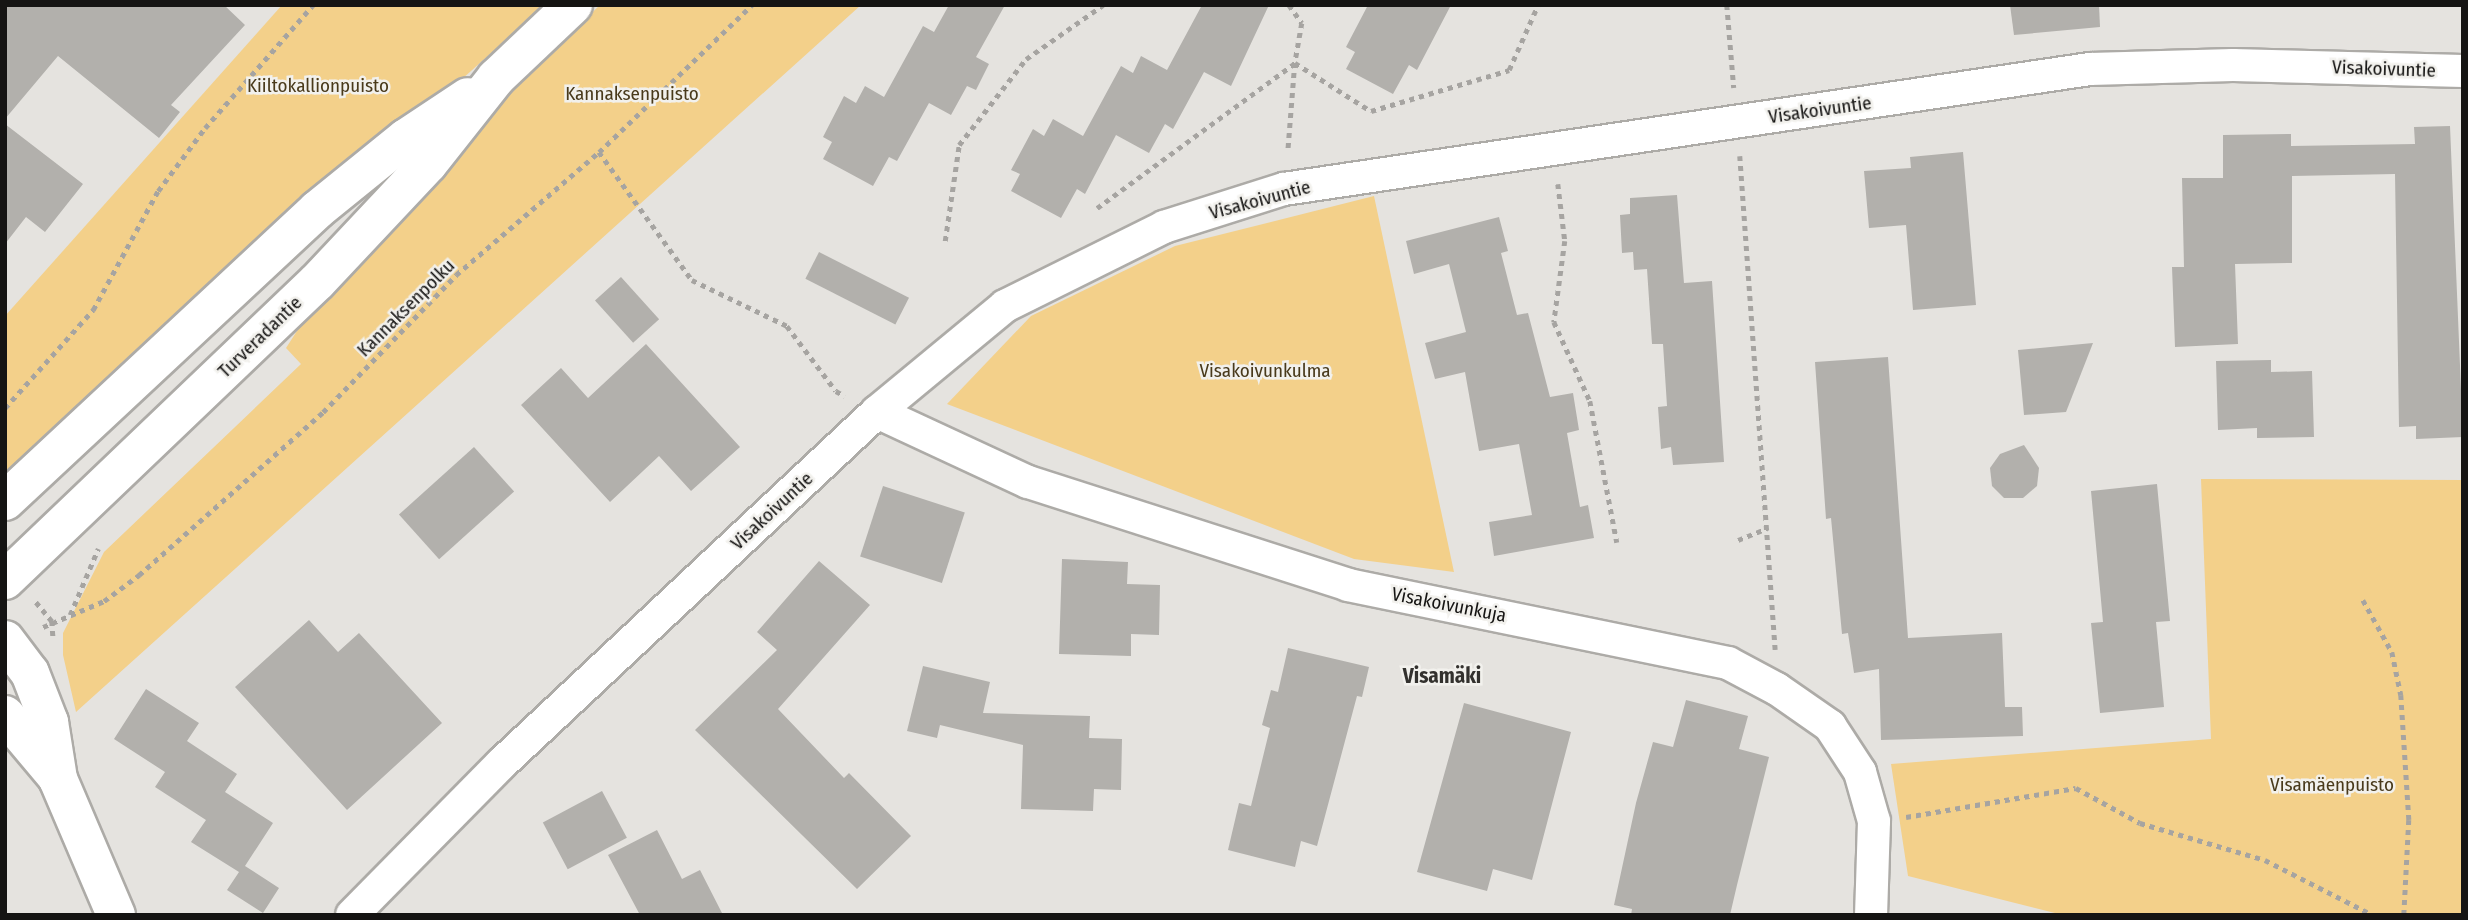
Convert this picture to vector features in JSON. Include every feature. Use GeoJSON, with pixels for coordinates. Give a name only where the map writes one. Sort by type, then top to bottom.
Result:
{"type":"FeatureCollection","features":[{"type":"Feature","properties":{"kind":"main road","name":"Turveradantie"},"geometry":{"type":"LineString","coordinates":[[5,580],[317,282],[428,164],[496,78],[573,5]]}},
{"type":"Feature","properties":{"kind":"main road","name":"Turveradantie"},"geometry":{"type":"LineString","coordinates":[[5,501],[317,210],[406,138],[496,78]]}},
{"type":"Feature","properties":{"kind":"main road"},"geometry":{"type":"LineString","coordinates":[[5,640],[30,673],[48,722],[58,779],[116,915]]}},
{"type":"Feature","properties":{"kind":"main road"},"geometry":{"type":"LineString","coordinates":[[5,715],[58,779]]}},
{"type":"Feature","properties":{"kind":"street","name":"Visakoivuntie"},"geometry":{"type":"LineString","coordinates":[[352,915],[501,764],[877,412],[1005,306],[1164,227],[1284,189],[2090,69],[2234,65],[2463,71]]}},
{"type":"Feature","properties":{"kind":"street","name":"Visakoivunkuja"},"geometry":{"type":"LineString","coordinates":[[877,412],[1028,482],[1348,586],[1728,663],[1777,689],[1830,726],[1860,772],[1874,821],[1871,915]]}},
{"type":"Feature","properties":{"kind":"path"},"geometry":{"type":"LineString","coordinates":[[5,408],[93,310],[158,191],[205,128],[313,5]]}},
{"type":"Feature","properties":{"kind":"path","name":"Kannaksenpolku"},"geometry":{"type":"LineString","coordinates":[[105,541],[84,574],[69,615],[104,601],[139,575],[323,412],[456,275],[599,152],[752,5]]}},
{"type":"Feature","properties":{"kind":"path"},"geometry":{"type":"LineString","coordinates":[[944,241],[959,145],[1026,59],[1103,5]]}},
{"type":"Feature","properties":{"kind":"path"},"geometry":{"type":"LineString","coordinates":[[1284,189],[1295,63],[1302,23],[1289,5]]}},
{"type":"Feature","properties":{"kind":"path"},"geometry":{"type":"LineString","coordinates":[[1295,63],[1371,111],[1509,70],[1538,5]]}},
{"type":"Feature","properties":{"kind":"path"},"geometry":{"type":"LineString","coordinates":[[1727,5],[1768,528],[1777,689]]}},
{"type":"Feature","properties":{"kind":"path"},"geometry":{"type":"LineString","coordinates":[[1097,208],[1295,63]]}},
{"type":"Feature","properties":{"kind":"path"},"geometry":{"type":"LineString","coordinates":[[1553,149],[1565,241],[1553,322],[1590,401],[1616,542]]}},
{"type":"Feature","properties":{"kind":"path"},"geometry":{"type":"LineString","coordinates":[[599,152],[692,280],[788,326],[836,391],[877,412]]}},
{"type":"Feature","properties":{"kind":"path"},"geometry":{"type":"LineString","coordinates":[[1738,540],[1768,528]]}},
{"type":"Feature","properties":{"kind":"path"},"geometry":{"type":"LineString","coordinates":[[2363,600],[2392,652],[2401,695],[2409,820],[2404,915]]}},
{"type":"Feature","properties":{"kind":"path"},"geometry":{"type":"LineString","coordinates":[[1874,821],[2076,788],[2140,823],[2265,860],[2373,915]]}},
{"type":"Feature","properties":{"kind":"green space","name":"Kiiltokallionpuisto"},"geometry":{"type":"Polygon","coordinates":[[[282,5],[545,5],[5,486],[5,316],[282,5]]]}},
{"type":"Feature","properties":{"kind":"green space","name":"Kannaksenpuisto"},"geometry":{"type":"Polygon","coordinates":[[[600,5],[861,5],[76,712],[63,655],[63,633],[104,552],[301,364],[286,348],[324,289],[494,106],[600,5]]]}},
{"type":"Feature","properties":{"kind":"green space","name":"Visakoivunkulma"},"geometry":{"type":"Polygon","coordinates":[[[1374,196],[1454,572],[1354,559],[947,404],[1031,316],[1175,246],[1374,196]]]}},
{"type":"Feature","properties":{"kind":"green space","name":"Visamäenpuisto"},"geometry":{"type":"Polygon","coordinates":[[[2201,479],[2463,480],[2463,915],[2063,915],[1908,876],[1891,764],[2211,739],[2201,479]]]}},
{"type":"Feature","properties":{"kind":"building"},"geometry":{"type":"Polygon","coordinates":[[[5,5],[224,5],[245,25],[171,105],[180,112],[159,138],[58,56],[5,119],[5,5]]]}},
{"type":"Feature","properties":{"kind":"building"},"geometry":{"type":"Polygon","coordinates":[[[949,5],[1005,5],[976,57],[989,64],[976,90],[967,86],[951,115],[929,103],[897,161],[889,157],[873,186],[823,159],[832,142],[823,137],[844,96],[856,103],[865,86],[884,97],[923,26],[934,32],[949,5]]]}},
{"type":"Feature","properties":{"kind":"building"},"geometry":{"type":"Polygon","coordinates":[[[1202,5],[1269,5],[1231,86],[1204,72],[1173,129],[1165,124],[1149,153],[1116,135],[1085,194],[1077,189],[1061,218],[1011,191],[1020,174],[1011,170],[1033,129],[1044,136],[1053,119],[1083,136],[1121,66],[1133,73],[1141,56],[1167,70],[1202,5]]]}},
{"type":"Feature","properties":{"kind":"building"},"geometry":{"type":"Polygon","coordinates":[[[1368,5],[1451,5],[1417,70],[1409,65],[1393,94],[1346,69],[1355,52],[1346,47],[1368,5]]]}},
{"type":"Feature","properties":{"kind":"building"},"geometry":{"type":"Polygon","coordinates":[[[2010,5],[2099,5],[2100,27],[2014,35],[2010,5]]]}},
{"type":"Feature","properties":{"kind":"building"},"geometry":{"type":"Polygon","coordinates":[[[5,124],[83,184],[45,232],[26,217],[5,244],[5,124]]]}},
{"type":"Feature","properties":{"kind":"building"},"geometry":{"type":"Polygon","coordinates":[[[2450,126],[2463,437],[2416,439],[2416,426],[2399,427],[2395,174],[2292,176],[2292,263],[2235,264],[2238,344],[2175,347],[2172,267],[2184,267],[2182,178],[2223,178],[2223,135],[2291,134],[2291,146],[2415,144],[2414,127],[2450,126]]]}},
{"type":"Feature","properties":{"kind":"building"},"geometry":{"type":"Polygon","coordinates":[[[1963,152],[1976,305],[1913,310],[1906,225],[1869,228],[1864,171],[1911,168],[1910,157],[1963,152]]]}},
{"type":"Feature","properties":{"kind":"building"},"geometry":{"type":"Polygon","coordinates":[[[1677,195],[1684,283],[1712,281],[1724,462],[1673,465],[1671,447],[1661,449],[1658,407],[1667,406],[1663,344],[1652,344],[1647,269],[1634,270],[1633,252],[1622,253],[1620,215],[1630,214],[1630,198],[1677,195]]]}},
{"type":"Feature","properties":{"kind":"building"},"geometry":{"type":"Polygon","coordinates":[[[1499,217],[1508,251],[1501,253],[1517,315],[1528,313],[1550,397],[1573,393],[1579,430],[1567,433],[1580,507],[1588,505],[1594,538],[1494,556],[1489,522],[1532,515],[1519,444],[1479,451],[1465,372],[1435,379],[1425,343],[1466,332],[1449,264],[1414,274],[1406,241],[1499,217]]]}},
{"type":"Feature","properties":{"kind":"building"},"geometry":{"type":"Polygon","coordinates":[[[819,252],[909,298],[895,325],[805,279],[819,252]]]}},
{"type":"Feature","properties":{"kind":"building"},"geometry":{"type":"Polygon","coordinates":[[[621,277],[659,319],[633,343],[595,300],[621,277]]]}},
{"type":"Feature","properties":{"kind":"building"},"geometry":{"type":"Polygon","coordinates":[[[2093,343],[2066,412],[2024,415],[2018,350],[2093,343]]]}},
{"type":"Feature","properties":{"kind":"building"},"geometry":{"type":"Polygon","coordinates":[[[646,344],[740,447],[691,491],[659,456],[610,502],[521,405],[561,368],[588,398],[646,344]]]}},
{"type":"Feature","properties":{"kind":"building"},"geometry":{"type":"Polygon","coordinates":[[[1888,357],[1908,638],[2002,633],[2005,707],[2022,707],[2023,736],[1881,740],[1879,669],[1854,673],[1848,633],[1842,634],[1831,518],[1826,519],[1815,362],[1888,357]]]}},
{"type":"Feature","properties":{"kind":"building"},"geometry":{"type":"Polygon","coordinates":[[[2271,360],[2271,372],[2312,371],[2314,437],[2257,438],[2257,428],[2218,430],[2216,361],[2271,360]]]}},
{"type":"Feature","properties":{"kind":"building"},"geometry":{"type":"Polygon","coordinates":[[[2024,445],[2039,468],[2037,486],[2023,498],[2004,498],[1992,486],[1990,468],[2000,454],[2024,445]]]}},
{"type":"Feature","properties":{"kind":"building"},"geometry":{"type":"Polygon","coordinates":[[[474,447],[514,492],[439,559],[399,515],[474,447]]]}},
{"type":"Feature","properties":{"kind":"building"},"geometry":{"type":"Polygon","coordinates":[[[2157,484],[2170,621],[2156,622],[2164,707],[2100,713],[2091,623],[2103,622],[2091,491],[2157,484]]]}},
{"type":"Feature","properties":{"kind":"building"},"geometry":{"type":"Polygon","coordinates":[[[883,486],[965,513],[942,583],[860,556],[883,486]]]}},
{"type":"Feature","properties":{"kind":"building"},"geometry":{"type":"Polygon","coordinates":[[[1062,559],[1128,562],[1127,584],[1160,585],[1159,635],[1131,634],[1131,656],[1059,654],[1062,559]]]}},
{"type":"Feature","properties":{"kind":"building"},"geometry":{"type":"Polygon","coordinates":[[[819,561],[870,605],[778,709],[844,778],[849,773],[911,836],[857,889],[695,730],[777,650],[757,632],[819,561]]]}},
{"type":"Feature","properties":{"kind":"building"},"geometry":{"type":"Polygon","coordinates":[[[309,620],[338,652],[359,633],[442,723],[347,810],[235,687],[309,620]]]}},
{"type":"Feature","properties":{"kind":"building"},"geometry":{"type":"Polygon","coordinates":[[[1288,648],[1369,667],[1362,697],[1357,696],[1317,846],[1301,841],[1295,867],[1228,850],[1239,803],[1251,806],[1270,728],[1262,725],[1271,690],[1278,692],[1288,648]]]}},
{"type":"Feature","properties":{"kind":"building"},"geometry":{"type":"Polygon","coordinates":[[[923,666],[990,682],[983,713],[1090,716],[1089,738],[1122,739],[1121,790],[1094,789],[1093,811],[1021,809],[1023,745],[940,725],[937,738],[907,731],[923,666]]]}},
{"type":"Feature","properties":{"kind":"building"},"geometry":{"type":"Polygon","coordinates":[[[146,689],[199,723],[187,741],[237,774],[225,792],[273,823],[245,866],[279,888],[263,913],[227,890],[239,872],[191,842],[206,820],[155,787],[165,772],[114,739],[146,689]]]}},
{"type":"Feature","properties":{"kind":"building"},"geometry":{"type":"Polygon","coordinates":[[[1686,700],[1748,716],[1739,749],[1769,757],[1730,915],[1631,915],[1632,909],[1614,905],[1636,803],[1653,742],[1673,747],[1686,700]]]}},
{"type":"Feature","properties":{"kind":"building"},"geometry":{"type":"Polygon","coordinates":[[[1464,703],[1571,732],[1532,880],[1493,869],[1487,891],[1417,872],[1464,703]]]}},
{"type":"Feature","properties":{"kind":"building"},"geometry":{"type":"Polygon","coordinates":[[[602,791],[627,838],[568,869],[543,822],[602,791]]]}},
{"type":"Feature","properties":{"kind":"building"},"geometry":{"type":"Polygon","coordinates":[[[657,830],[682,879],[700,870],[723,915],[640,915],[608,855],[657,830]]]}},
{"type":"Feature","properties":{"kind":"district","name":"Visamäki"},"geometry":{"type":"Point","coordinates":[1442,676]}}]}
